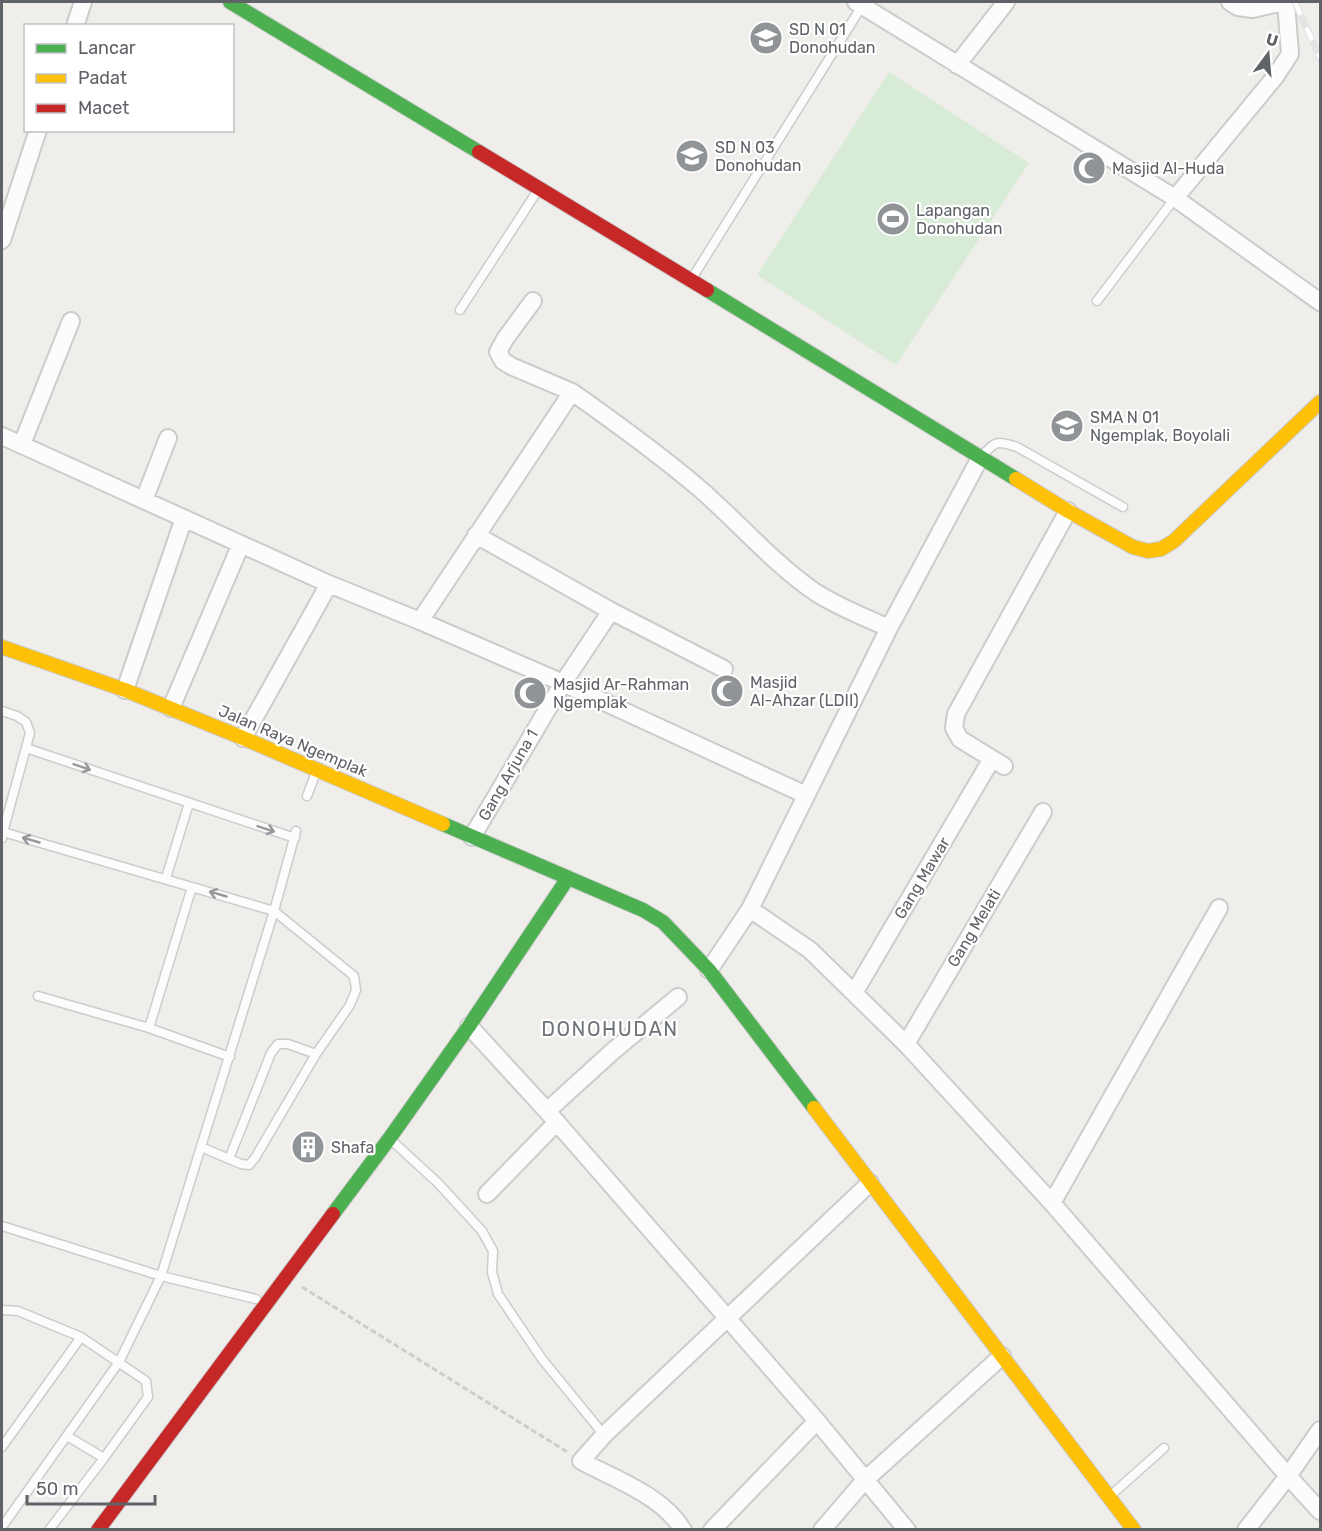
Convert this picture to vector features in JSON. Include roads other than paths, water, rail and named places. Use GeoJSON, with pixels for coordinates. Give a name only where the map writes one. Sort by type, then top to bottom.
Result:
{"type":"FeatureCollection","features":[{"type":"Feature","properties":{"kind":"main road"},"geometry":{"type":"LineString","coordinates":[[230,2],[980,458],[1133,547],[1148,551],[1161,549],[1174,541],[1320,402]]}},
{"type":"Feature","properties":{"kind":"main road","name":"Jalan Raya Ngemplak"},"geometry":{"type":"LineString","coordinates":[[2,646],[124,690],[243,738],[643,910],[663,922],[709,970],[1134,1530]]}},
{"type":"Feature","properties":{"kind":"main road"},"geometry":{"type":"LineString","coordinates":[[98,1530],[389,1139],[469,1026],[568,878]]}},
{"type":"Feature","properties":{"kind":"street"},"geometry":{"type":"LineString","coordinates":[[76,24],[83,2]]}},
{"type":"Feature","properties":{"kind":"street"},"geometry":{"type":"LineString","coordinates":[[957,65],[1006,2]]}},
{"type":"Feature","properties":{"kind":"street"},"geometry":{"type":"LineString","coordinates":[[1175,198],[1275,77],[1290,54],[1285,2],[1253,9],[1238,7],[1230,2]]}},
{"type":"Feature","properties":{"kind":"street"},"geometry":{"type":"LineString","coordinates":[[859,4],[1175,198],[1320,302]]}},
{"type":"Feature","properties":{"kind":"street"},"geometry":{"type":"LineString","coordinates":[[2,240],[37,132]]}},
{"type":"Feature","properties":{"kind":"street"},"geometry":{"type":"LineString","coordinates":[[533,301],[498,352],[503,361],[573,392],[700,489],[786,569],[816,592],[847,610],[889,628]]}},
{"type":"Feature","properties":{"kind":"street"},"geometry":{"type":"LineString","coordinates":[[22,444],[71,321]]}},
{"type":"Feature","properties":{"kind":"street"},"geometry":{"type":"LineString","coordinates":[[420,621],[573,392]]}},
{"type":"Feature","properties":{"kind":"street"},"geometry":{"type":"LineString","coordinates":[[2,436],[329,584],[563,683],[806,795]]}},
{"type":"Feature","properties":{"kind":"street"},"geometry":{"type":"LineString","coordinates":[[144,500],[168,438]]}},
{"type":"Feature","properties":{"kind":"street"},"geometry":{"type":"LineString","coordinates":[[709,970],[750,909],[889,628],[980,458]]}},
{"type":"Feature","properties":{"kind":"street","name":"Gang Mawar"},"geometry":{"type":"LineString","coordinates":[[854,993],[997,764],[960,739],[954,728],[956,714],[1068,511]]}},
{"type":"Feature","properties":{"kind":"street"},"geometry":{"type":"LineString","coordinates":[[124,690],[184,518]]}},
{"type":"Feature","properties":{"kind":"street"},"geometry":{"type":"LineString","coordinates":[[476,535],[611,611],[724,669]]}},
{"type":"Feature","properties":{"kind":"street"},"geometry":{"type":"LineString","coordinates":[[171,708],[241,544]]}},
{"type":"Feature","properties":{"kind":"street"},"geometry":{"type":"LineString","coordinates":[[243,738],[329,584]]}},
{"type":"Feature","properties":{"kind":"street","name":"Gang Arjuna 1"},"geometry":{"type":"LineString","coordinates":[[472,837],[563,683],[611,611]]}},
{"type":"Feature","properties":{"kind":"street","name":"Gang Melati"},"geometry":{"type":"LineString","coordinates":[[906,1044],[1043,812]]}},
{"type":"Feature","properties":{"kind":"street"},"geometry":{"type":"LineString","coordinates":[[1052,1203],[1219,908]]}},
{"type":"Feature","properties":{"kind":"street"},"geometry":{"type":"LineString","coordinates":[[750,909],[810,950],[906,1044],[1052,1203],[1320,1511]]}},
{"type":"Feature","properties":{"kind":"street"},"geometry":{"type":"LineString","coordinates":[[487,1194],[552,1116],[613,1051],[678,997]]}},
{"type":"Feature","properties":{"kind":"street"},"geometry":{"type":"LineString","coordinates":[[469,1026],[552,1116],[817,1421],[907,1530]]}},
{"type":"Feature","properties":{"kind":"street"},"geometry":{"type":"LineString","coordinates":[[683,1530],[661,1505],[581,1461],[604,1435],[870,1183]]}},
{"type":"Feature","properties":{"kind":"street"},"geometry":{"type":"LineString","coordinates":[[822,1530],[865,1480],[1002,1356]]}},
{"type":"Feature","properties":{"kind":"street"},"geometry":{"type":"LineString","coordinates":[[712,1530],[817,1421]]}},
{"type":"Feature","properties":{"kind":"street"},"geometry":{"type":"LineString","coordinates":[[1246,1530],[1320,1430]]}},
{"type":"Feature","properties":{"kind":"lane"},"geometry":{"type":"LineString","coordinates":[[690,281],[859,4]]}},
{"type":"Feature","properties":{"kind":"lane"},"geometry":{"type":"LineString","coordinates":[[460,310],[539,188]]}},
{"type":"Feature","properties":{"kind":"lane"},"geometry":{"type":"LineString","coordinates":[[1097,301],[1175,198]]}},
{"type":"Feature","properties":{"kind":"lane"},"geometry":{"type":"LineString","coordinates":[[980,458],[991,446],[1001,442],[1017,447],[1123,507]]}},
{"type":"Feature","properties":{"kind":"lane"},"geometry":{"type":"LineString","coordinates":[[2,711],[26,722],[30,734],[2,834],[166,878],[274,911],[354,976],[356,990],[350,1005],[316,1054],[249,1165],[241,1164],[201,1147]]}},
{"type":"Feature","properties":{"kind":"lane"},"geometry":{"type":"LineString","coordinates":[[2,1528],[119,1362],[161,1276],[230,1057],[296,834],[189,803],[26,748]]}},
{"type":"Feature","properties":{"kind":"lane"},"geometry":{"type":"LineString","coordinates":[[307,796],[317,769]]}},
{"type":"Feature","properties":{"kind":"lane"},"geometry":{"type":"LineString","coordinates":[[166,878],[189,803]]}},
{"type":"Feature","properties":{"kind":"lane"},"geometry":{"type":"LineString","coordinates":[[149,1028],[192,887]]}},
{"type":"Feature","properties":{"kind":"lane"},"geometry":{"type":"LineString","coordinates":[[38,996],[149,1028],[230,1057]]}},
{"type":"Feature","properties":{"kind":"lane"},"geometry":{"type":"LineString","coordinates":[[229,1159],[271,1053],[278,1044],[288,1044],[316,1054]]}},
{"type":"Feature","properties":{"kind":"lane"},"geometry":{"type":"LineString","coordinates":[[389,1139],[438,1183],[482,1232],[493,1251],[492,1272],[498,1294],[542,1359],[604,1435]]}},
{"type":"Feature","properties":{"kind":"lane"},"geometry":{"type":"LineString","coordinates":[[2,1227],[161,1276],[256,1299]]}},
{"type":"Feature","properties":{"kind":"lane"},"geometry":{"type":"LineString","coordinates":[[2,1310],[18,1311],[81,1337],[146,1381],[148,1397],[49,1530]]}},
{"type":"Feature","properties":{"kind":"lane"},"geometry":{"type":"LineString","coordinates":[[2,1448],[81,1337]]}},
{"type":"Feature","properties":{"kind":"lane"},"geometry":{"type":"LineString","coordinates":[[67,1436],[104,1458]]}},
{"type":"Feature","properties":{"kind":"lane"},"geometry":{"type":"LineString","coordinates":[[1109,1497],[1164,1448]]}},
{"type":"Feature","properties":{"kind":"railway"},"geometry":{"type":"LineString","coordinates":[[1295,2],[1320,58]]}},
{"type":"Feature","properties":{"kind":"place","name":"SD N 01 Donohudan"},"geometry":{"type":"Point","coordinates":[766,38]}},
{"type":"Feature","properties":{"kind":"place","name":"SD N 03 Donohudan"},"geometry":{"type":"Point","coordinates":[692,156]}},
{"type":"Feature","properties":{"kind":"place","name":"Masjid Al-Huda"},"geometry":{"type":"Point","coordinates":[1089,168]}},
{"type":"Feature","properties":{"kind":"place","name":"Lapangan Donohudan"},"geometry":{"type":"Point","coordinates":[893,219]}},
{"type":"Feature","properties":{"kind":"place","name":"SMA N 01 Ngemplak, Boyolali"},"geometry":{"type":"Point","coordinates":[1067,426]}},
{"type":"Feature","properties":{"kind":"place","name":"Masjid Al-Ahzar (LDII)"},"geometry":{"type":"Point","coordinates":[727,691]}},
{"type":"Feature","properties":{"kind":"place","name":"Masjid Ar-Rahman Ngemplak"},"geometry":{"type":"Point","coordinates":[530,693]}},
{"type":"Feature","properties":{"kind":"place","name":"Shafa"},"geometry":{"type":"Point","coordinates":[308,1147]}},
{"type":"Feature","properties":{"kind":"district","name":"DONOHUDAN"},"geometry":{"type":"Point","coordinates":[610,1029]}}]}
